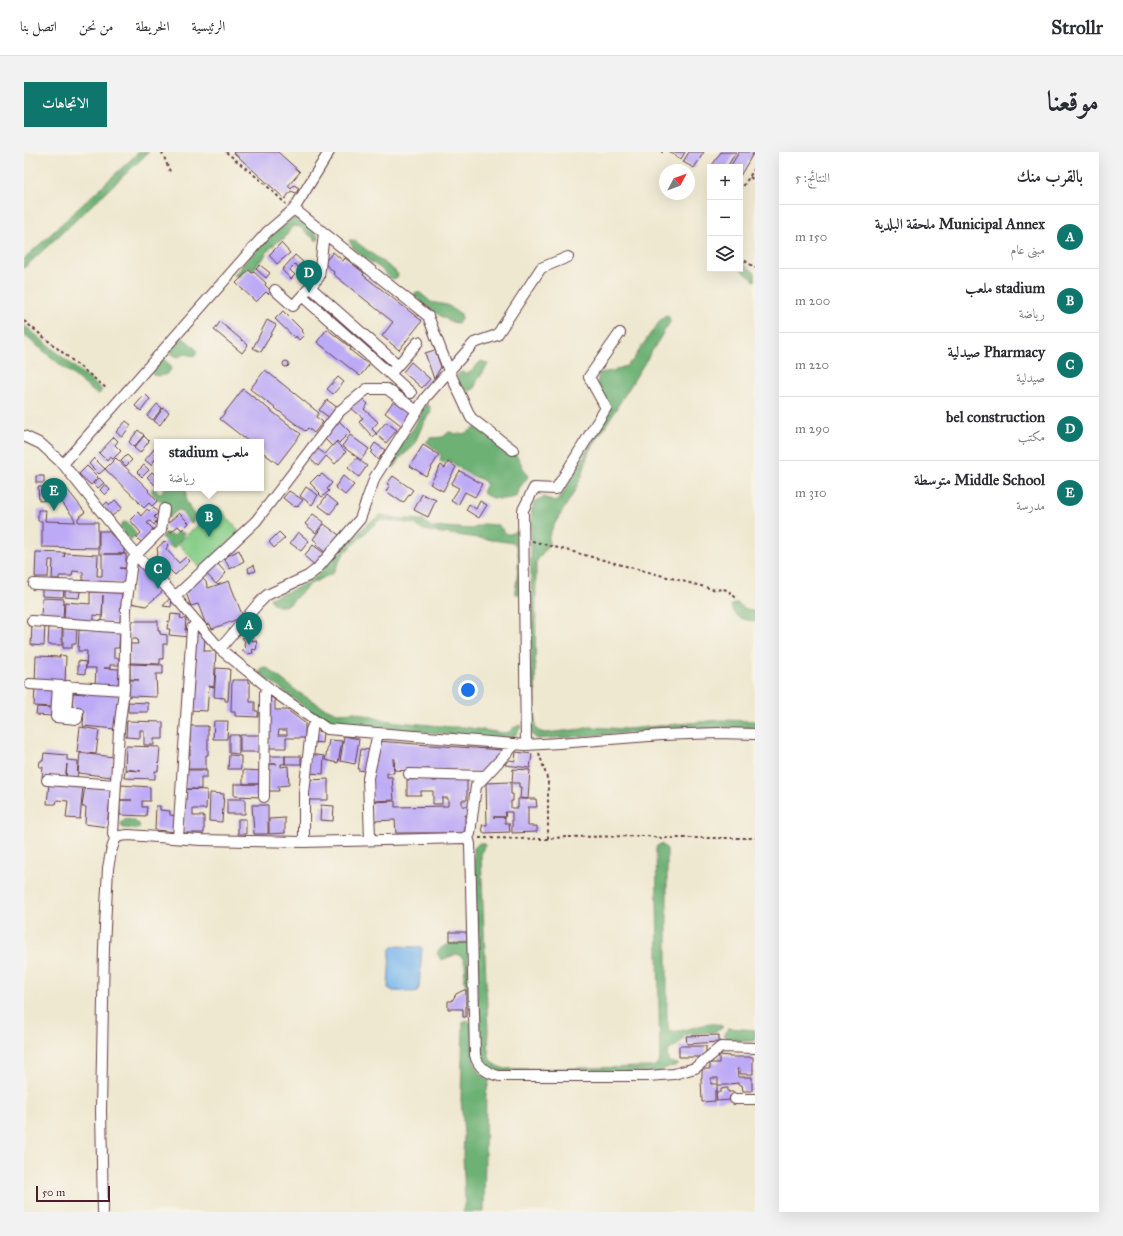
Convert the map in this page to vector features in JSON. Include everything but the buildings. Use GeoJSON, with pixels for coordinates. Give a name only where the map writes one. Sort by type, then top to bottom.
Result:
{"type":"FeatureCollection","features":[{"type":"Feature","properties":{"kind":"street"},"geometry":{"type":"LineString","coordinates":[[63,464],[267,232],[294,209],[329,152]]}},
{"type":"Feature","properties":{"kind":"street"},"geometry":{"type":"LineString","coordinates":[[294,209],[428,316],[449,370],[472,418],[513,450]]}},
{"type":"Feature","properties":{"kind":"street"},"geometry":{"type":"LineString","coordinates":[[275,290],[293,306],[319,277],[324,233]]}},
{"type":"Feature","properties":{"kind":"street"},"geometry":{"type":"LineString","coordinates":[[220,650],[261,600],[274,591],[308,576],[316,569],[360,519],[375,477],[426,397],[474,343],[497,334],[541,268],[568,257]]}},
{"type":"Feature","properties":{"kind":"street"},"geometry":{"type":"LineString","coordinates":[[310,287],[398,365]]}},
{"type":"Feature","properties":{"kind":"street"},"geometry":{"type":"LineString","coordinates":[[302,296],[411,393]]}},
{"type":"Feature","properties":{"kind":"street"},"geometry":{"type":"LineString","coordinates":[[531,744],[523,510],[534,488],[556,489],[606,408],[589,377],[620,333]]}},
{"type":"Feature","properties":{"kind":"street"},"geometry":{"type":"LineString","coordinates":[[390,374],[418,342]]}},
{"type":"Feature","properties":{"kind":"street"},"geometry":{"type":"LineString","coordinates":[[173,594],[196,569],[200,573],[256,521],[340,411],[367,389],[387,389],[417,411]]}},
{"type":"Feature","properties":{"kind":"street"},"geometry":{"type":"LineString","coordinates":[[24,436],[41,444],[63,464],[136,555],[173,594],[220,650],[268,688],[327,729],[515,744],[662,735],[718,733],[755,734]]}},
{"type":"Feature","properties":{"kind":"street"},"geometry":{"type":"LineString","coordinates":[[103,1212],[101,1111],[104,947],[108,868],[115,839],[113,834],[119,730],[124,690],[126,608],[132,561],[161,530],[164,509]]}},
{"type":"Feature","properties":{"kind":"street"},"geometry":{"type":"LineString","coordinates":[[34,584],[129,588]]}},
{"type":"Feature","properties":{"kind":"street"},"geometry":{"type":"LineString","coordinates":[[32,622],[126,628]]}},
{"type":"Feature","properties":{"kind":"street"},"geometry":{"type":"LineString","coordinates":[[178,838],[192,628],[197,623]]}},
{"type":"Feature","properties":{"kind":"street"},"geometry":{"type":"LineString","coordinates":[[30,684],[124,690]]}},
{"type":"Feature","properties":{"kind":"street"},"geometry":{"type":"LineString","coordinates":[[264,797],[265,693],[268,688]]}},
{"type":"Feature","properties":{"kind":"street"},"geometry":{"type":"LineString","coordinates":[[304,842],[304,793],[311,730],[315,721]]}},
{"type":"Feature","properties":{"kind":"street"},"geometry":{"type":"LineString","coordinates":[[370,840],[368,778],[378,733]]}},
{"type":"Feature","properties":{"kind":"street"},"geometry":{"type":"LineString","coordinates":[[515,744],[479,779],[471,830],[468,837],[470,844],[475,1055],[478,1064],[488,1072],[499,1076],[648,1076],[674,1074],[696,1068],[721,1047],[755,1048]]}},
{"type":"Feature","properties":{"kind":"street"},"geometry":{"type":"LineString","coordinates":[[410,774],[479,779]]}},
{"type":"Feature","properties":{"kind":"street"},"geometry":{"type":"LineString","coordinates":[[47,780],[116,785]]}},
{"type":"Feature","properties":{"kind":"street"},"geometry":{"type":"LineString","coordinates":[[115,839],[120,836],[128,835],[304,842],[468,837]]}},
{"type":"Feature","properties":{"kind":"street"},"geometry":{"type":"LineString","coordinates":[[736,1099],[755,1099]]}},
{"type":"Feature","properties":{"kind":"path"},"geometry":{"type":"LineString","coordinates":[[162,152],[171,174]]}},
{"type":"Feature","properties":{"kind":"path"},"geometry":{"type":"LineString","coordinates":[[226,152],[265,184],[286,205],[294,209]]}},
{"type":"Feature","properties":{"kind":"path"},"geometry":{"type":"LineString","coordinates":[[743,186],[755,168]]}},
{"type":"Feature","properties":{"kind":"path"},"geometry":{"type":"LineString","coordinates":[[750,176],[755,181]]}},
{"type":"Feature","properties":{"kind":"path"},"geometry":{"type":"LineString","coordinates":[[743,259],[755,268]]}},
{"type":"Feature","properties":{"kind":"path"},"geometry":{"type":"LineString","coordinates":[[24,321],[106,388]]}},
{"type":"Feature","properties":{"kind":"path"},"geometry":{"type":"LineString","coordinates":[[523,539],[716,590],[723,588],[738,599]]}},
{"type":"Feature","properties":{"kind":"path"},"geometry":{"type":"LineString","coordinates":[[531,744],[548,781],[548,839]]}},
{"type":"Feature","properties":{"kind":"path"},"geometry":{"type":"LineString","coordinates":[[468,837],[548,839],[566,837],[632,836],[755,838]]}},
{"type":"Feature","properties":{"kind":"green space"},"geometry":{"type":"Polygon","coordinates":[[[139,152],[149,152],[24,268],[24,259],[139,152]]]}},
{"type":"Feature","properties":{"kind":"green space"},"geometry":{"type":"Polygon","coordinates":[[[294,218],[311,228],[319,237],[317,241],[300,227],[294,226],[285,238],[278,241],[266,253],[253,271],[248,267],[239,277],[234,275],[269,236],[294,218]]]}},
{"type":"Feature","properties":{"kind":"green space"},"geometry":{"type":"Polygon","coordinates":[[[349,240],[355,241],[394,270],[398,274],[397,278],[392,279],[380,268],[362,256],[354,249],[349,240]]]}},
{"type":"Feature","properties":{"kind":"green space"},"geometry":{"type":"Polygon","coordinates":[[[743,263],[755,273],[755,281],[743,271],[743,263]]]}},
{"type":"Feature","properties":{"kind":"green space"},"geometry":{"type":"Polygon","coordinates":[[[416,292],[419,292],[431,302],[447,305],[461,314],[462,317],[458,323],[448,320],[414,296],[416,292]]]}},
{"type":"Feature","properties":{"kind":"green space"},"geometry":{"type":"Polygon","coordinates":[[[665,315],[669,317],[670,322],[588,454],[582,476],[554,525],[549,536],[549,544],[536,562],[535,727],[538,731],[545,733],[589,727],[627,729],[720,720],[755,721],[755,728],[721,727],[537,739],[531,734],[532,509],[535,501],[544,497],[554,502],[560,499],[610,409],[597,384],[599,373],[612,371],[626,366],[633,360],[650,334],[665,315]]]}},
{"type":"Feature","properties":{"kind":"green space"},"geometry":{"type":"Polygon","coordinates":[[[24,325],[101,389],[101,392],[99,394],[95,393],[24,335],[24,325]]]}},
{"type":"Feature","properties":{"kind":"green space"},"geometry":{"type":"Polygon","coordinates":[[[180,337],[196,349],[197,351],[195,356],[185,354],[178,357],[172,354],[170,349],[180,337]]]}},
{"type":"Feature","properties":{"kind":"green space"},"geometry":{"type":"Polygon","coordinates":[[[162,359],[170,365],[170,372],[158,376],[153,375],[150,370],[162,359]]]}},
{"type":"Feature","properties":{"kind":"green space"},"geometry":{"type":"Polygon","coordinates":[[[482,361],[488,364],[477,381],[474,389],[469,391],[461,388],[457,376],[459,373],[462,372],[467,374],[482,361]]]}},
{"type":"Feature","properties":{"kind":"green space"},"geometry":{"type":"Polygon","coordinates":[[[425,405],[429,405],[431,411],[423,424],[413,447],[401,457],[395,467],[391,467],[388,464],[414,427],[425,405]]]}},
{"type":"Feature","properties":{"kind":"green space"},"geometry":{"type":"Polygon","coordinates":[[[476,427],[517,456],[528,477],[520,487],[517,496],[509,499],[499,499],[485,495],[482,492],[486,484],[484,481],[463,471],[449,460],[443,463],[440,460],[441,456],[438,451],[426,442],[430,438],[443,437],[449,432],[462,434],[476,427]]]}},
{"type":"Feature","properties":{"kind":"green space"},"geometry":{"type":"Polygon","coordinates":[[[153,488],[154,491],[161,494],[162,491],[186,491],[186,501],[196,516],[194,521],[192,523],[189,522],[180,510],[168,518],[165,517],[166,507],[164,501],[159,501],[151,491],[153,488]]]}},
{"type":"Feature","properties":{"kind":"green space"},"geometry":{"type":"Polygon","coordinates":[[[218,507],[240,532],[200,568],[178,543],[218,507]]]}},
{"type":"Feature","properties":{"kind":"green space"},"geometry":{"type":"Polygon","coordinates":[[[381,515],[422,520],[433,528],[443,527],[472,529],[483,524],[498,525],[507,534],[511,534],[516,531],[519,532],[521,593],[517,595],[515,591],[518,573],[518,553],[514,543],[428,531],[421,529],[415,524],[381,520],[378,521],[344,553],[333,573],[310,584],[291,603],[284,606],[277,606],[272,602],[270,598],[295,589],[312,580],[366,525],[381,515]]]}},
{"type":"Feature","properties":{"kind":"green space"},"geometry":{"type":"Polygon","coordinates":[[[124,522],[130,525],[136,535],[130,540],[120,528],[121,524],[124,522]]]}},
{"type":"Feature","properties":{"kind":"green space"},"geometry":{"type":"Polygon","coordinates":[[[178,532],[184,533],[184,535],[176,547],[172,548],[162,538],[166,533],[172,536],[178,532]]]}},
{"type":"Feature","properties":{"kind":"green space"},"geometry":{"type":"Polygon","coordinates":[[[737,603],[744,608],[755,612],[755,622],[740,617],[734,613],[731,605],[737,603]]]}},
{"type":"Feature","properties":{"kind":"green space"},"geometry":{"type":"Polygon","coordinates":[[[266,667],[298,692],[321,706],[337,713],[355,712],[383,720],[464,727],[502,733],[509,732],[513,728],[520,725],[521,727],[514,737],[507,740],[324,722],[264,677],[260,671],[261,668],[266,667]]]}},
{"type":"Feature","properties":{"kind":"green space"},"geometry":{"type":"Polygon","coordinates":[[[126,819],[132,820],[139,824],[140,828],[123,828],[121,823],[126,819]]]}},
{"type":"Feature","properties":{"kind":"green space"},"geometry":{"type":"Polygon","coordinates":[[[479,843],[484,843],[486,845],[481,853],[489,1058],[497,1066],[505,1069],[653,1067],[658,1063],[660,1059],[656,849],[657,846],[661,844],[667,849],[667,1016],[669,1031],[712,1024],[718,1024],[723,1027],[715,1031],[684,1035],[680,1043],[668,1051],[667,1057],[669,1062],[678,1064],[659,1072],[502,1073],[489,1070],[479,1057],[474,848],[479,843]]]}},
{"type":"Feature","properties":{"kind":"green space"},"geometry":{"type":"Polygon","coordinates":[[[468,943],[470,1014],[464,975],[466,967],[463,958],[457,954],[441,960],[437,953],[446,945],[468,943]]]}},
{"type":"Feature","properties":{"kind":"green space"},"geometry":{"type":"Polygon","coordinates":[[[468,1020],[471,1023],[473,1055],[476,1067],[479,1072],[489,1081],[486,1095],[484,1212],[463,1212],[465,1198],[463,1156],[464,1135],[461,1100],[463,1022],[468,1020]]]}},
{"type":"Feature","properties":{"kind":"green space"},"geometry":{"type":"Polygon","coordinates":[[[728,1028],[755,1030],[755,1041],[729,1041],[724,1036],[728,1028]]]}},
{"type":"Feature","properties":{"kind":"water"},"geometry":{"type":"Polygon","coordinates":[[[394,946],[422,948],[419,988],[416,992],[393,991],[388,988],[390,950],[394,946]]]}},
{"type":"Feature","properties":{"kind":"place","name":"bel construction"},"geometry":{"type":"Point","coordinates":[309,293]}},
{"type":"Feature","properties":{"kind":"place","name":"Middle School متوسطة"},"geometry":{"type":"Point","coordinates":[54,511]}},
{"type":"Feature","properties":{"kind":"place","name":"stadium ملعب"},"geometry":{"type":"Point","coordinates":[209,537]}},
{"type":"Feature","properties":{"kind":"place","name":"Pharmacy صيدلية"},"geometry":{"type":"Point","coordinates":[158,589]}},
{"type":"Feature","properties":{"kind":"place","name":"Municipal Annex ملحقة البلدية"},"geometry":{"type":"Point","coordinates":[249,645]}}]}
